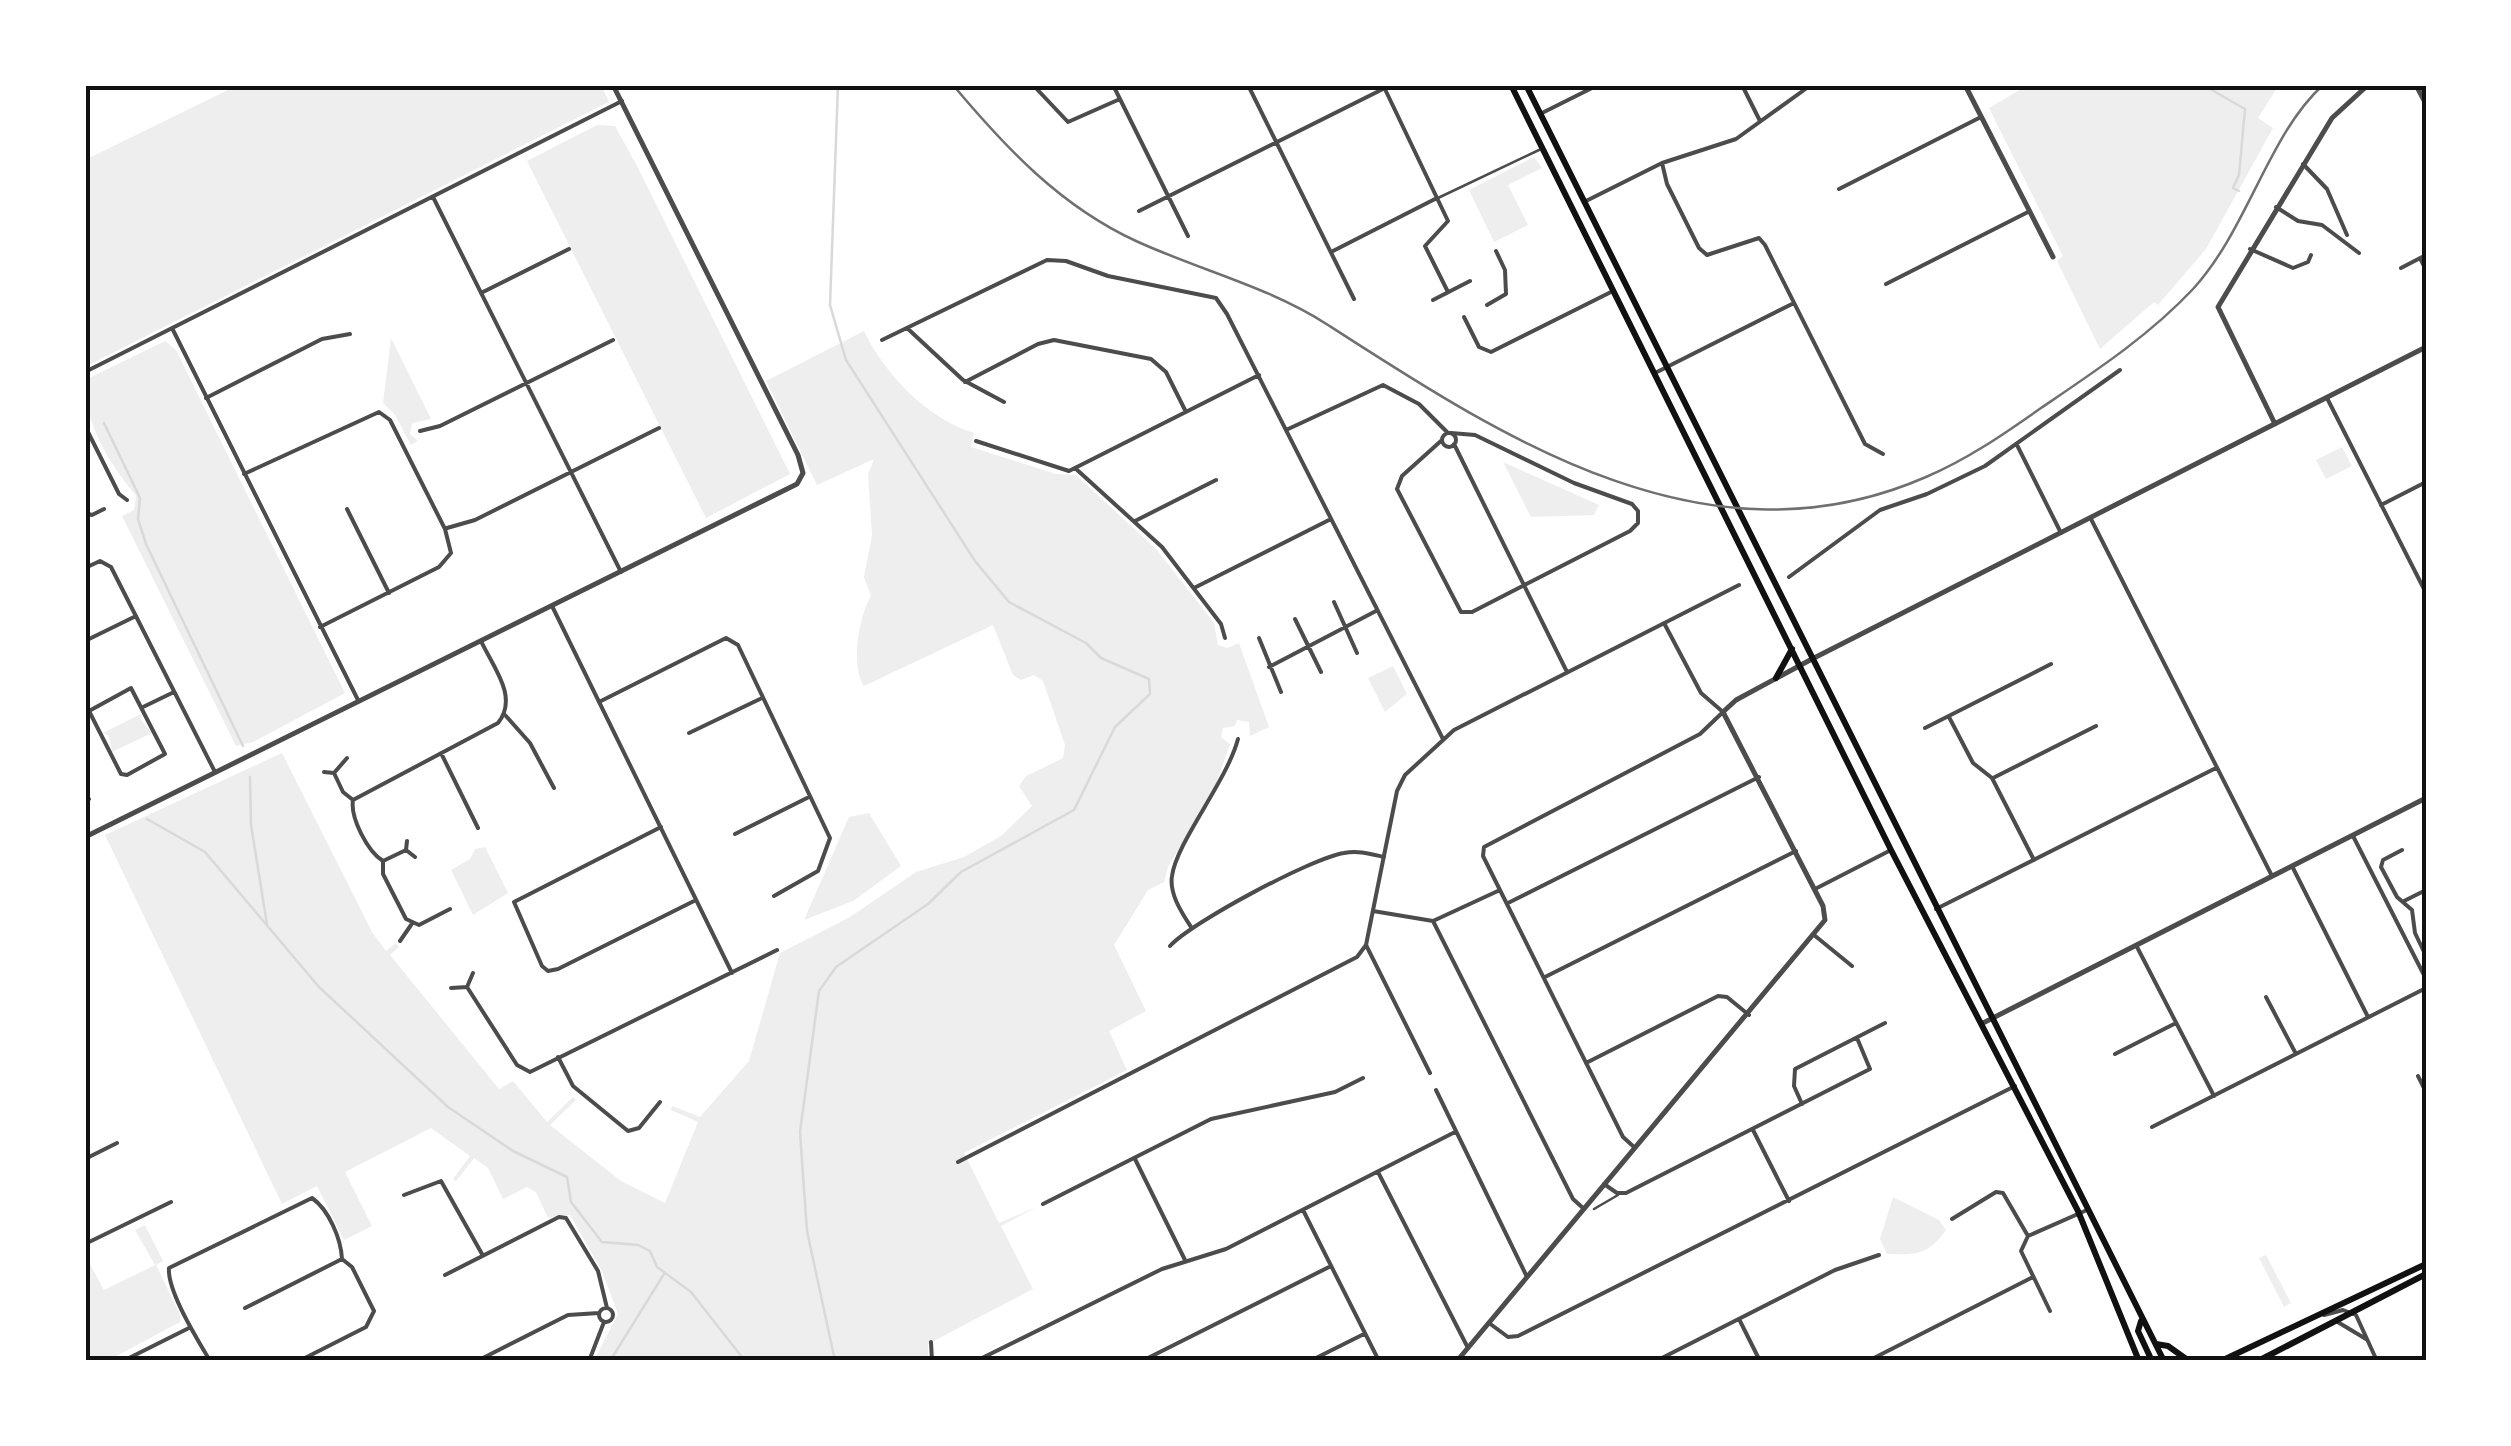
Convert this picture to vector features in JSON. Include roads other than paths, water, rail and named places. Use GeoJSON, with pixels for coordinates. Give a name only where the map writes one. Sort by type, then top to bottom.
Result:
{"type":"FeatureCollection","features":[{"type":"Feature","properties":{"kind":"main road"},"geometry":{"type":"LineString","coordinates":[[1510,85],[1908,884],[1983,1022],[2078,1212],[2139,1361]]}},
{"type":"Feature","properties":{"kind":"main road"},"geometry":{"type":"LineString","coordinates":[[1526,85],[1919,878],[1995,1016],[2164,1361]]}},
{"type":"Feature","properties":{"kind":"main road"},"geometry":{"type":"LineString","coordinates":[[1776,678],[1792,649]]}},
{"type":"Feature","properties":{"kind":"main road"},"geometry":{"type":"LineString","coordinates":[[1908,884],[1919,878]]}},
{"type":"Feature","properties":{"kind":"main road"},"geometry":{"type":"LineString","coordinates":[[2221,1361],[2426,1264]]}},
{"type":"Feature","properties":{"kind":"main road"},"geometry":{"type":"LineString","coordinates":[[2258,1361],[2426,1274]]}},
{"type":"Feature","properties":{"kind":"main road"},"geometry":{"type":"LineString","coordinates":[[2142,1320],[2138,1331],[2152,1361]]}},
{"type":"Feature","properties":{"kind":"main road"},"geometry":{"type":"LineString","coordinates":[[2155,1344],[2168,1346],[2189,1361]]}},
{"type":"Feature","properties":{"kind":"street"},"geometry":{"type":"LineString","coordinates":[[85,837],[791,489],[803,473],[798,455],[613,85]]}},
{"type":"Feature","properties":{"kind":"street"},"geometry":{"type":"LineString","coordinates":[[1033,85],[1068,122],[1120,99]]}},
{"type":"Feature","properties":{"kind":"street"},"geometry":{"type":"LineString","coordinates":[[1114,85],[1188,236]]}},
{"type":"Feature","properties":{"kind":"street"},"geometry":{"type":"LineString","coordinates":[[1248,85],[1354,299]]}},
{"type":"Feature","properties":{"kind":"street"},"geometry":{"type":"LineString","coordinates":[[1138,211],[1392,85]]}},
{"type":"Feature","properties":{"kind":"street"},"geometry":{"type":"LineString","coordinates":[[1540,114],[1598,85]]}},
{"type":"Feature","properties":{"kind":"street"},"geometry":{"type":"LineString","coordinates":[[1742,85],[1760,122]]}},
{"type":"Feature","properties":{"kind":"street"},"geometry":{"type":"LineString","coordinates":[[1584,202],[1662,163],[1715,149],[1811,85]]}},
{"type":"Feature","properties":{"kind":"street"},"geometry":{"type":"LineString","coordinates":[[1966,85],[2053,257]]}},
{"type":"Feature","properties":{"kind":"street"},"geometry":{"type":"LineString","coordinates":[[2274,424],[2218,307],[2332,118],[2368,85]]}},
{"type":"Feature","properties":{"kind":"street"},"geometry":{"type":"LineString","coordinates":[[2416,85],[2426,104]]}},
{"type":"Feature","properties":{"kind":"street"},"geometry":{"type":"LineString","coordinates":[[1384,87],[1448,221],[1426,246],[1448,292]]}},
{"type":"Feature","properties":{"kind":"street"},"geometry":{"type":"LineString","coordinates":[[85,372],[622,101]]}},
{"type":"Feature","properties":{"kind":"street"},"geometry":{"type":"LineString","coordinates":[[1839,189],[1981,117]]}},
{"type":"Feature","properties":{"kind":"street"},"geometry":{"type":"LineString","coordinates":[[1662,163],[1667,184],[1699,248],[1707,255],[1759,238],[1865,444],[1883,454]]}},
{"type":"Feature","properties":{"kind":"street"},"geometry":{"type":"LineString","coordinates":[[2303,164],[2327,189],[2346,235]]}},
{"type":"Feature","properties":{"kind":"street"},"geometry":{"type":"LineString","coordinates":[[432,197],[621,572]]}},
{"type":"Feature","properties":{"kind":"street"},"geometry":{"type":"LineString","coordinates":[[1331,252],[1437,198]]}},
{"type":"Feature","properties":{"kind":"street"},"geometry":{"type":"LineString","coordinates":[[2276,207],[2298,221],[2322,225],[2359,254]]}},
{"type":"Feature","properties":{"kind":"street"},"geometry":{"type":"LineString","coordinates":[[1886,284],[2028,212]]}},
{"type":"Feature","properties":{"kind":"street"},"geometry":{"type":"LineString","coordinates":[[2250,249],[2293,268],[2308,262],[2311,254]]}},
{"type":"Feature","properties":{"kind":"street"},"geometry":{"type":"LineString","coordinates":[[481,293],[568,250]]}},
{"type":"Feature","properties":{"kind":"street"},"geometry":{"type":"LineString","coordinates":[[1486,305],[1506,294],[1505,270],[1496,251]]}},
{"type":"Feature","properties":{"kind":"street"},"geometry":{"type":"LineString","coordinates":[[2401,268],[2423,257],[2426,270]]}},
{"type":"Feature","properties":{"kind":"street"},"geometry":{"type":"LineString","coordinates":[[882,340],[1035,264],[1060,260],[1108,276],[1216,298],[1442,740]]}},
{"type":"Feature","properties":{"kind":"street"},"geometry":{"type":"LineString","coordinates":[[1433,300],[1470,281]]}},
{"type":"Feature","properties":{"kind":"street"},"geometry":{"type":"LineString","coordinates":[[1464,317],[1480,347],[1491,352],[1613,292]]}},
{"type":"Feature","properties":{"kind":"street"},"geometry":{"type":"LineString","coordinates":[[1654,374],[1794,303]]}},
{"type":"Feature","properties":{"kind":"street"},"geometry":{"type":"LineString","coordinates":[[172,328],[358,702]]}},
{"type":"Feature","properties":{"kind":"street"},"geometry":{"type":"LineString","coordinates":[[907,328],[965,382],[1004,402]]}},
{"type":"Feature","properties":{"kind":"street"},"geometry":{"type":"LineString","coordinates":[[206,398],[322,339],[350,334]]}},
{"type":"Feature","properties":{"kind":"street"},"geometry":{"type":"LineString","coordinates":[[420,431],[440,426],[613,340]]}},
{"type":"Feature","properties":{"kind":"street"},"geometry":{"type":"LineString","coordinates":[[965,382],[1038,344],[1054,340],[1152,359],[1166,372],[1186,412]]}},
{"type":"Feature","properties":{"kind":"street"},"geometry":{"type":"LineString","coordinates":[[1634,1148],[1624,1137],[1586,1063],[1500,890],[1484,856],[1484,847],[1711,726],[1722,712],[1776,678],[2426,348]]}},
{"type":"Feature","properties":{"kind":"street"},"geometry":{"type":"LineString","coordinates":[[1789,577],[1863,519],[1953,482],[2017,445],[2120,370]]}},
{"type":"Feature","properties":{"kind":"street"},"geometry":{"type":"LineString","coordinates":[[976,441],[1060,470],[1076,468],[1258,376]]}},
{"type":"Feature","properties":{"kind":"street"},"geometry":{"type":"LineString","coordinates":[[1286,430],[1379,385],[1418,404],[1450,441],[1567,672]]}},
{"type":"Feature","properties":{"kind":"street"},"geometry":{"type":"LineString","coordinates":[[2327,398],[2426,594]]}},
{"type":"Feature","properties":{"kind":"street"},"geometry":{"type":"LineString","coordinates":[[244,474],[379,412],[390,420],[445,529],[452,544],[448,560],[320,627]]}},
{"type":"Feature","properties":{"kind":"street"},"geometry":{"type":"LineString","coordinates":[[85,426],[118,494],[127,500]]}},
{"type":"Feature","properties":{"kind":"street"},"geometry":{"type":"LineString","coordinates":[[445,529],[475,520],[659,428]]}},
{"type":"Feature","properties":{"kind":"street"},"geometry":{"type":"LineString","coordinates":[[1441,429],[1450,433]]}},
{"type":"Feature","properties":{"kind":"street"},"geometry":{"type":"LineString","coordinates":[[1450,433],[1450,441]]}},
{"type":"Feature","properties":{"kind":"street"},"geometry":{"type":"LineString","coordinates":[[1450,433],[1450,441]]}},
{"type":"Feature","properties":{"kind":"street"},"geometry":{"type":"LineString","coordinates":[[1479,436],[1558,476],[1629,502],[1640,515],[1630,532],[1469,613],[1455,607],[1398,489],[1402,476],[1450,441],[1479,436]]}},
{"type":"Feature","properties":{"kind":"street"},"geometry":{"type":"LineString","coordinates":[[2017,445],[2061,533]]}},
{"type":"Feature","properties":{"kind":"street"},"geometry":{"type":"LineString","coordinates":[[1076,468],[1165,550],[1220,624],[1224,638]]}},
{"type":"Feature","properties":{"kind":"street"},"geometry":{"type":"LineString","coordinates":[[1134,522],[1216,480]]}},
{"type":"Feature","properties":{"kind":"street"},"geometry":{"type":"LineString","coordinates":[[2381,505],[2426,482]]}},
{"type":"Feature","properties":{"kind":"street"},"geometry":{"type":"LineString","coordinates":[[347,508],[389,592]]}},
{"type":"Feature","properties":{"kind":"street"},"geometry":{"type":"LineString","coordinates":[[85,513],[92,515],[104,509]]}},
{"type":"Feature","properties":{"kind":"street"},"geometry":{"type":"LineString","coordinates":[[2090,518],[2272,876]]}},
{"type":"Feature","properties":{"kind":"street"},"geometry":{"type":"LineString","coordinates":[[1194,588],[1330,519]]}},
{"type":"Feature","properties":{"kind":"street"},"geometry":{"type":"LineString","coordinates":[[85,568],[100,561],[108,563],[215,772]]}},
{"type":"Feature","properties":{"kind":"street"},"geometry":{"type":"LineString","coordinates":[[958,1162],[1347,964],[1366,945],[1400,781],[1442,740],[1739,584]]}},
{"type":"Feature","properties":{"kind":"street"},"geometry":{"type":"LineString","coordinates":[[1334,602],[1358,653]]}},
{"type":"Feature","properties":{"kind":"street"},"geometry":{"type":"LineString","coordinates":[[553,608],[732,973]]}},
{"type":"Feature","properties":{"kind":"street"},"geometry":{"type":"LineString","coordinates":[[1270,667],[1376,611]]}},
{"type":"Feature","properties":{"kind":"street"},"geometry":{"type":"LineString","coordinates":[[85,641],[136,616]]}},
{"type":"Feature","properties":{"kind":"street"},"geometry":{"type":"LineString","coordinates":[[1295,620],[1321,672]]}},
{"type":"Feature","properties":{"kind":"street"},"geometry":{"type":"LineString","coordinates":[[1457,1361],[1823,924],[1826,912],[1759,777],[1722,712],[1701,693],[1664,623]]}},
{"type":"Feature","properties":{"kind":"street"},"geometry":{"type":"LineString","coordinates":[[598,702],[726,638],[738,646],[760,699],[768,706],[808,788],[808,798],[826,824],[826,854],[808,880],[774,896]]}},
{"type":"Feature","properties":{"kind":"street"},"geometry":{"type":"LineString","coordinates":[[1258,638],[1281,692]]}},
{"type":"Feature","properties":{"kind":"street"},"geometry":{"type":"LineString","coordinates":[[354,800],[487,730],[505,715],[507,697],[481,641]]}},
{"type":"Feature","properties":{"kind":"street"},"geometry":{"type":"LineString","coordinates":[[1926,728],[2051,664]]}},
{"type":"Feature","properties":{"kind":"street"},"geometry":{"type":"LineString","coordinates":[[131,688],[144,707],[166,754],[124,775],[89,711],[131,688]]}},
{"type":"Feature","properties":{"kind":"street"},"geometry":{"type":"LineString","coordinates":[[144,707],[174,692]]}},
{"type":"Feature","properties":{"kind":"street"},"geometry":{"type":"LineString","coordinates":[[689,733],[760,699]]}},
{"type":"Feature","properties":{"kind":"street"},"geometry":{"type":"LineString","coordinates":[[505,715],[530,743],[554,788]]}},
{"type":"Feature","properties":{"kind":"street"},"geometry":{"type":"LineString","coordinates":[[1949,716],[1973,763],[1992,778],[2034,860]]}},
{"type":"Feature","properties":{"kind":"street"},"geometry":{"type":"LineString","coordinates":[[1992,778],[2096,726]]}},
{"type":"Feature","properties":{"kind":"street"},"geometry":{"type":"LineString","coordinates":[[1191,928],[1173,890],[1173,870],[1214,797],[1238,738]]}},
{"type":"Feature","properties":{"kind":"street"},"geometry":{"type":"LineString","coordinates":[[441,753],[478,828]]}},
{"type":"Feature","properties":{"kind":"street"},"geometry":{"type":"LineString","coordinates":[[334,773],[346,758]]}},
{"type":"Feature","properties":{"kind":"street"},"geometry":{"type":"LineString","coordinates":[[1936,910],[2216,768]]}},
{"type":"Feature","properties":{"kind":"street"},"geometry":{"type":"LineString","coordinates":[[324,772],[334,773]]}},
{"type":"Feature","properties":{"kind":"street"},"geometry":{"type":"LineString","coordinates":[[334,773],[343,792],[354,800]]}},
{"type":"Feature","properties":{"kind":"street"},"geometry":{"type":"LineString","coordinates":[[1507,904],[1759,777]]}},
{"type":"Feature","properties":{"kind":"street"},"geometry":{"type":"LineString","coordinates":[[735,834],[808,798]]}},
{"type":"Feature","properties":{"kind":"street"},"geometry":{"type":"LineString","coordinates":[[354,800],[353,813],[373,853],[384,861]]}},
{"type":"Feature","properties":{"kind":"street"},"geometry":{"type":"LineString","coordinates":[[1983,1022],[2426,800]]}},
{"type":"Feature","properties":{"kind":"street"},"geometry":{"type":"LineString","coordinates":[[660,828],[514,902],[542,966],[548,971],[558,969],[696,900]]}},
{"type":"Feature","properties":{"kind":"street"},"geometry":{"type":"LineString","coordinates":[[2353,835],[2426,979]]}},
{"type":"Feature","properties":{"kind":"street"},"geometry":{"type":"LineString","coordinates":[[406,850],[407,841]]}},
{"type":"Feature","properties":{"kind":"street"},"geometry":{"type":"LineString","coordinates":[[384,861],[406,850]]}},
{"type":"Feature","properties":{"kind":"street"},"geometry":{"type":"LineString","coordinates":[[406,850],[415,857]]}},
{"type":"Feature","properties":{"kind":"street"},"geometry":{"type":"LineString","coordinates":[[1815,889],[1891,850]]}},
{"type":"Feature","properties":{"kind":"street"},"geometry":{"type":"LineString","coordinates":[[2402,850],[2380,863],[2416,921],[2414,934],[2426,954]]}},
{"type":"Feature","properties":{"kind":"street"},"geometry":{"type":"LineString","coordinates":[[1170,946],[1191,928],[1336,855],[1354,852],[1384,856]]}},
{"type":"Feature","properties":{"kind":"street"},"geometry":{"type":"LineString","coordinates":[[1544,978],[1796,852]]}},
{"type":"Feature","properties":{"kind":"street"},"geometry":{"type":"LineString","coordinates":[[384,861],[383,874],[411,925]]}},
{"type":"Feature","properties":{"kind":"street"},"geometry":{"type":"LineString","coordinates":[[2292,866],[2368,1017]]}},
{"type":"Feature","properties":{"kind":"street"},"geometry":{"type":"LineString","coordinates":[[1373,911],[1433,921],[1500,890]]}},
{"type":"Feature","properties":{"kind":"street"},"geometry":{"type":"LineString","coordinates":[[2404,901],[2422,892]]}},
{"type":"Feature","properties":{"kind":"street"},"geometry":{"type":"LineString","coordinates":[[400,941],[411,925],[426,923],[450,910]]}},
{"type":"Feature","properties":{"kind":"street"},"geometry":{"type":"LineString","coordinates":[[1433,921],[1573,1199],[1583,1208]]}},
{"type":"Feature","properties":{"kind":"street"},"geometry":{"type":"LineString","coordinates":[[1814,935],[1852,966]]}},
{"type":"Feature","properties":{"kind":"street"},"geometry":{"type":"LineString","coordinates":[[1366,945],[1430,1073]]}},
{"type":"Feature","properties":{"kind":"street"},"geometry":{"type":"LineString","coordinates":[[2136,945],[2214,1096]]}},
{"type":"Feature","properties":{"kind":"street"},"geometry":{"type":"LineString","coordinates":[[467,987],[523,1071],[558,1058],[777,950]]}},
{"type":"Feature","properties":{"kind":"street"},"geometry":{"type":"LineString","coordinates":[[467,987],[474,974]]}},
{"type":"Feature","properties":{"kind":"street"},"geometry":{"type":"LineString","coordinates":[[451,988],[467,987]]}},
{"type":"Feature","properties":{"kind":"street"},"geometry":{"type":"LineString","coordinates":[[2152,1128],[2426,988]]}},
{"type":"Feature","properties":{"kind":"street"},"geometry":{"type":"LineString","coordinates":[[1586,1063],[1718,996],[1728,997],[1749,1015]]}},
{"type":"Feature","properties":{"kind":"street"},"geometry":{"type":"LineString","coordinates":[[2266,998],[2296,1054]]}},
{"type":"Feature","properties":{"kind":"street"},"geometry":{"type":"LineString","coordinates":[[1802,1104],[1794,1086],[1795,1070],[1885,1023]]}},
{"type":"Feature","properties":{"kind":"street"},"geometry":{"type":"LineString","coordinates":[[2115,1054],[2176,1023]]}},
{"type":"Feature","properties":{"kind":"street"},"geometry":{"type":"LineString","coordinates":[[1604,1184],[1619,1194],[1870,1069],[1857,1038]]}},
{"type":"Feature","properties":{"kind":"street"},"geometry":{"type":"LineString","coordinates":[[558,1058],[573,1086],[628,1131],[640,1128],[660,1102]]}},
{"type":"Feature","properties":{"kind":"street"},"geometry":{"type":"LineString","coordinates":[[2418,1076],[2426,1092]]}},
{"type":"Feature","properties":{"kind":"street"},"geometry":{"type":"LineString","coordinates":[[1042,1204],[1222,1115],[1335,1092],[1363,1078]]}},
{"type":"Feature","properties":{"kind":"street"},"geometry":{"type":"LineString","coordinates":[[1489,1322],[1508,1337],[1518,1336],[2015,1086]]}},
{"type":"Feature","properties":{"kind":"street"},"geometry":{"type":"LineString","coordinates":[[1436,1090],[1527,1277]]}},
{"type":"Feature","properties":{"kind":"street"},"geometry":{"type":"LineString","coordinates":[[1753,1130],[1789,1201]]}},
{"type":"Feature","properties":{"kind":"street"},"geometry":{"type":"LineString","coordinates":[[976,1361],[1185,1260],[1226,1249],[1456,1132]]}},
{"type":"Feature","properties":{"kind":"street"},"geometry":{"type":"LineString","coordinates":[[85,1159],[117,1143]]}},
{"type":"Feature","properties":{"kind":"street"},"geometry":{"type":"LineString","coordinates":[[1134,1159],[1185,1260]]}},
{"type":"Feature","properties":{"kind":"street"},"geometry":{"type":"LineString","coordinates":[[1378,1172],[1468,1348]]}},
{"type":"Feature","properties":{"kind":"street"},"geometry":{"type":"LineString","coordinates":[[404,1195],[442,1181],[482,1255]]}},
{"type":"Feature","properties":{"kind":"street"},"geometry":{"type":"LineString","coordinates":[[1952,1219],[1996,1192],[2003,1193],[2028,1236]]}},
{"type":"Feature","properties":{"kind":"street"},"geometry":{"type":"LineString","coordinates":[[210,1361],[189,1328],[168,1274],[172,1264],[304,1199],[318,1201],[323,1209],[341,1246],[342,1259],[352,1267],[370,1302],[372,1320],[298,1361]]}},
{"type":"Feature","properties":{"kind":"street"},"geometry":{"type":"LineString","coordinates":[[85,1244],[170,1202]]}},
{"type":"Feature","properties":{"kind":"street"},"geometry":{"type":"LineString","coordinates":[[1302,1210],[1378,1361]]}},
{"type":"Feature","properties":{"kind":"street"},"geometry":{"type":"LineString","coordinates":[[2050,1311],[2020,1248],[2028,1236],[2078,1212],[2092,1210]]}},
{"type":"Feature","properties":{"kind":"street"},"geometry":{"type":"LineString","coordinates":[[445,1275],[566,1218],[598,1270],[606,1308],[613,1316],[604,1322],[589,1361]]}},
{"type":"Feature","properties":{"kind":"street"},"geometry":{"type":"LineString","coordinates":[[1656,1361],[1836,1270],[1880,1255]]}},
{"type":"Feature","properties":{"kind":"street"},"geometry":{"type":"LineString","coordinates":[[245,1308],[342,1259]]}},
{"type":"Feature","properties":{"kind":"street"},"geometry":{"type":"LineString","coordinates":[[1142,1361],[1331,1266]]}},
{"type":"Feature","properties":{"kind":"street"},"geometry":{"type":"LineString","coordinates":[[1868,1361],[2034,1277]]}},
{"type":"Feature","properties":{"kind":"street"},"geometry":{"type":"LineString","coordinates":[[477,1361],[568,1315],[599,1313],[606,1308]]}},
{"type":"Feature","properties":{"kind":"street"},"geometry":{"type":"LineString","coordinates":[[2317,1313],[2351,1312],[2376,1361]]}},
{"type":"Feature","properties":{"kind":"street"},"geometry":{"type":"LineString","coordinates":[[599,1313],[604,1322]]}},
{"type":"Feature","properties":{"kind":"street"},"geometry":{"type":"LineString","coordinates":[[1739,1319],[1760,1361]]}},
{"type":"Feature","properties":{"kind":"street"},"geometry":{"type":"LineString","coordinates":[[2336,1320],[2366,1339]]}},
{"type":"Feature","properties":{"kind":"street"},"geometry":{"type":"LineString","coordinates":[[123,1361],[189,1328]]}},
{"type":"Feature","properties":{"kind":"street"},"geometry":{"type":"LineString","coordinates":[[1310,1361],[1364,1334]]}},
{"type":"Feature","properties":{"kind":"street"},"geometry":{"type":"LineString","coordinates":[[932,1342],[932,1361]]}},
{"type":"Feature","properties":{"kind":"lane"},"geometry":{"type":"LineString","coordinates":[[1437,198],[1542,148]]}},
{"type":"Feature","properties":{"kind":"lane"},"geometry":{"type":"LineString","coordinates":[[1594,1210],[1619,1194]]}},
{"type":"Feature","properties":{"kind":"waterway"},"geometry":{"type":"LineString","coordinates":[[835,1361],[807,1231],[800,1132],[819,991],[836,967],[928,904],[961,872],[1074,810],[1115,727],[1150,694],[1149,679],[1101,658],[1086,643],[1009,602],[975,561],[846,360],[830,305],[838,85]]}},
{"type":"Feature","properties":{"kind":"waterway"},"geometry":{"type":"LineString","coordinates":[[2203,85],[2245,109],[2239,175],[2233,188],[2239,191]]}},
{"type":"Feature","properties":{"kind":"waterway"},"geometry":{"type":"LineString","coordinates":[[104,423],[140,498],[138,519],[146,544],[243,746]]}},
{"type":"Feature","properties":{"kind":"waterway"},"geometry":{"type":"LineString","coordinates":[[250,777],[251,825],[267,924]]}},
{"type":"Feature","properties":{"kind":"waterway"},"geometry":{"type":"LineString","coordinates":[[147,819],[205,852],[319,987],[448,1107],[513,1151],[567,1177],[571,1202],[602,1242],[638,1245],[650,1251],[657,1267],[691,1292],[745,1361]]}},
{"type":"Feature","properties":{"kind":"waterway"},"geometry":{"type":"LineString","coordinates":[[610,1361],[664,1274]]}},
{"type":"Feature","properties":{"kind":"railway"},"geometry":{"type":"LineString","coordinates":[[953,85],[1036,174],[1108,227],[1306,312],[1466,411],[1538,449],[1612,480],[1688,501],[1766,510],[1845,502],[1926,477],[1999,437],[2120,353],[2176,306],[2212,265],[2287,130],[2323,85]]}}]}
